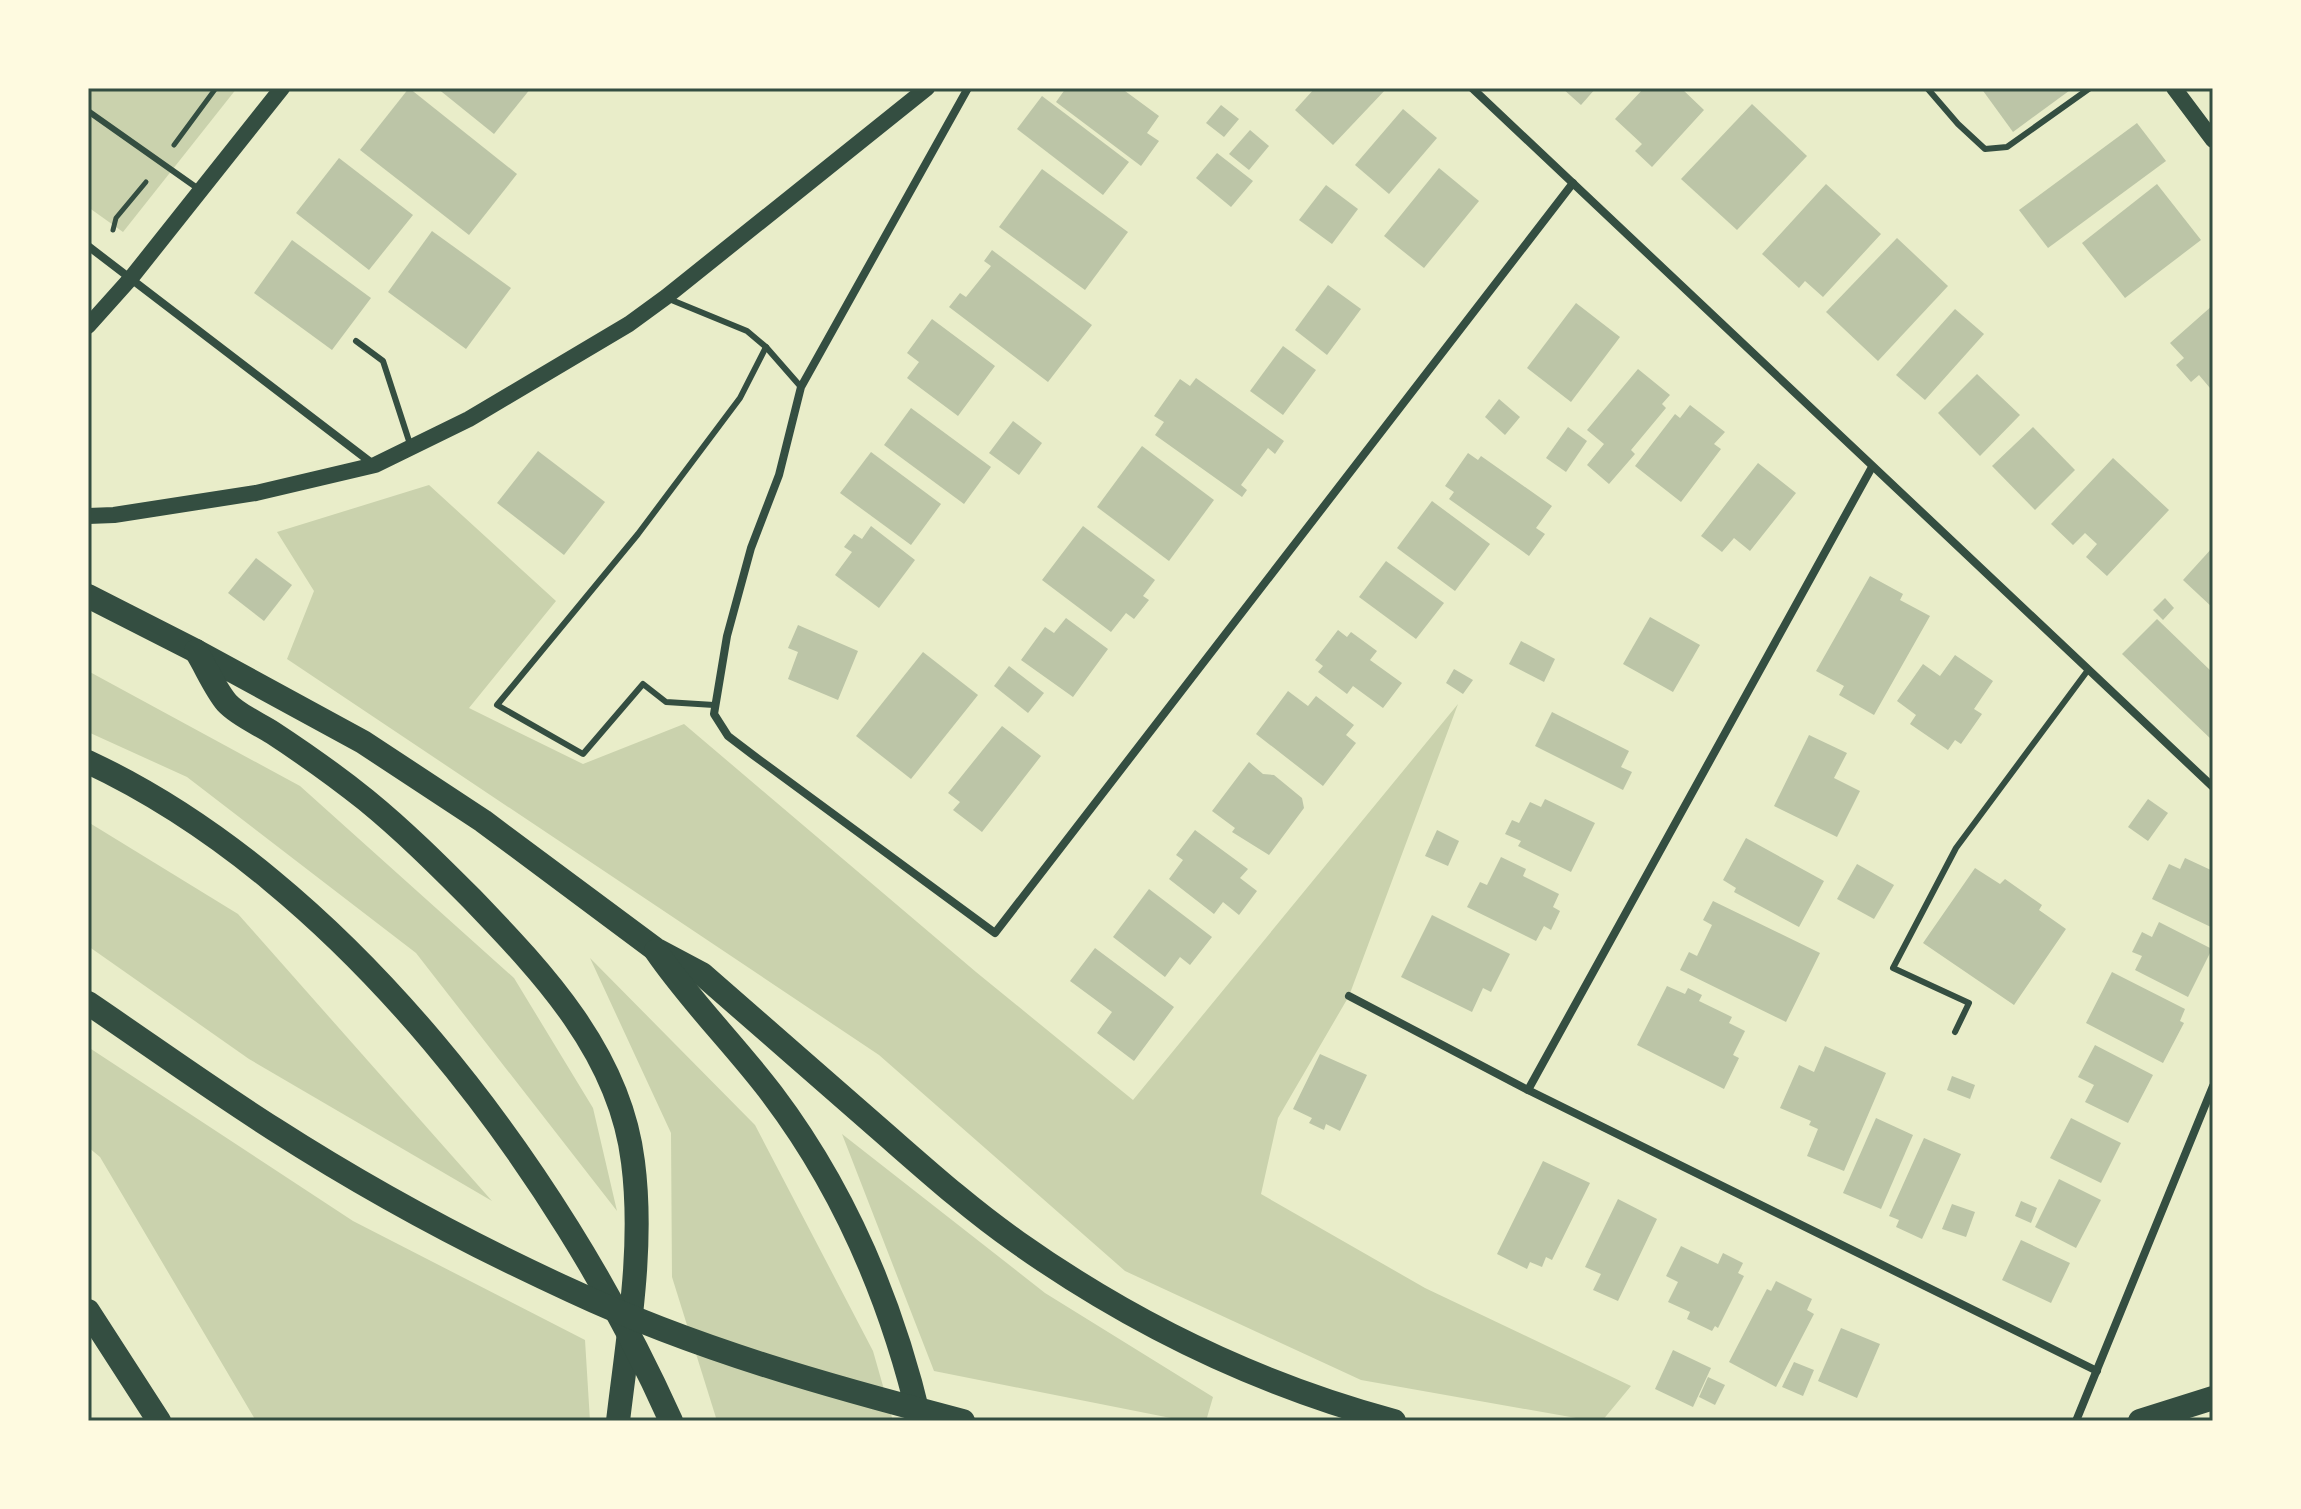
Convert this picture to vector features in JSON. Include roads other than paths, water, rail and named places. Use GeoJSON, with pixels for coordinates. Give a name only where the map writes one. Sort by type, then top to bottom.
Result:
{"type":"FeatureCollection","features":[{"type":"Feature","properties":{"kind":"highway"},"geometry":{"type":"LineString","coordinates":[[88,596],[363,742],[483,821],[655,949],[702,974],[966,1203],[1082,1286],[1159,1331],[1215,1358],[1315,1398],[1394,1421]]}},
{"type":"Feature","properties":{"kind":"highway"},"geometry":{"type":"LineString","coordinates":[[196,651],[228,704],[345,784],[434,860],[562,999],[597,1051],[615,1091],[628,1133],[635,1192],[631,1302],[618,1421]]}},
{"type":"Feature","properties":{"kind":"highway"},"geometry":{"type":"LineString","coordinates":[[88,762],[164,804],[226,845],[337,940],[437,1049],[507,1137],[550,1198],[607,1291],[671,1421]]}},
{"type":"Feature","properties":{"kind":"highway"},"geometry":{"type":"LineString","coordinates":[[655,949],[677,982],[773,1095],[828,1178],[852,1222],[882,1292],[901,1348],[920,1421]]}},
{"type":"Feature","properties":{"kind":"highway"},"geometry":{"type":"LineString","coordinates":[[88,1003],[273,1129],[435,1224],[574,1292],[780,1370],[963,1421]]}},
{"type":"Feature","properties":{"kind":"highway"},"geometry":{"type":"LineString","coordinates":[[88,1311],[159,1421]]}},
{"type":"Feature","properties":{"kind":"highway"},"geometry":{"type":"LineString","coordinates":[[2140,1421],[2213,1398]]}},
{"type":"Feature","properties":{"kind":"highway"},"geometry":{"type":"LineString","coordinates":[[2151,1421],[2213,1410]]}},
{"type":"Feature","properties":{"kind":"main road"},"geometry":{"type":"LineString","coordinates":[[88,326],[131,278],[282,88]]}},
{"type":"Feature","properties":{"kind":"main road"},"geometry":{"type":"LineString","coordinates":[[88,516],[114,515],[256,493],[375,465],[469,419],[629,324],[927,88]]}},
{"type":"Feature","properties":{"kind":"main road"},"geometry":{"type":"LineString","coordinates":[[2174,88],[2210,129]]}},
{"type":"Feature","properties":{"kind":"street"},"geometry":{"type":"LineString","coordinates":[[968,88],[801,387],[779,475],[751,548],[727,636],[714,714],[728,736],[995,933],[1573,183]]}},
{"type":"Feature","properties":{"kind":"street"},"geometry":{"type":"LineString","coordinates":[[1472,88],[2213,787]]}},
{"type":"Feature","properties":{"kind":"street"},"geometry":{"type":"LineString","coordinates":[[88,246],[375,465]]}},
{"type":"Feature","properties":{"kind":"street"},"geometry":{"type":"LineString","coordinates":[[1528,1090],[1872,467]]}},
{"type":"Feature","properties":{"kind":"street"},"geometry":{"type":"LineString","coordinates":[[1349,996],[1528,1090],[2097,1371]]}},
{"type":"Feature","properties":{"kind":"street"},"geometry":{"type":"LineString","coordinates":[[2076,1421],[2213,1086]]}},
{"type":"Feature","properties":{"kind":"lane"},"geometry":{"type":"LineString","coordinates":[[1927,88],[1985,149],[2007,147],[2090,88]]}},
{"type":"Feature","properties":{"kind":"lane"},"geometry":{"type":"LineString","coordinates":[[88,111],[200,190]]}},
{"type":"Feature","properties":{"kind":"lane"},"geometry":{"type":"LineString","coordinates":[[666,297],[747,331],[766,347],[801,387]]}},
{"type":"Feature","properties":{"kind":"lane"},"geometry":{"type":"LineString","coordinates":[[356,341],[383,361],[411,448]]}},
{"type":"Feature","properties":{"kind":"lane"},"geometry":{"type":"LineString","coordinates":[[714,705],[666,702],[643,684],[583,754],[497,705],[648,521],[740,398],[766,347]]}},
{"type":"Feature","properties":{"kind":"lane"},"geometry":{"type":"LineString","coordinates":[[1955,1032],[1969,1003],[1893,968],[1956,848],[2088,670]]}}]}
